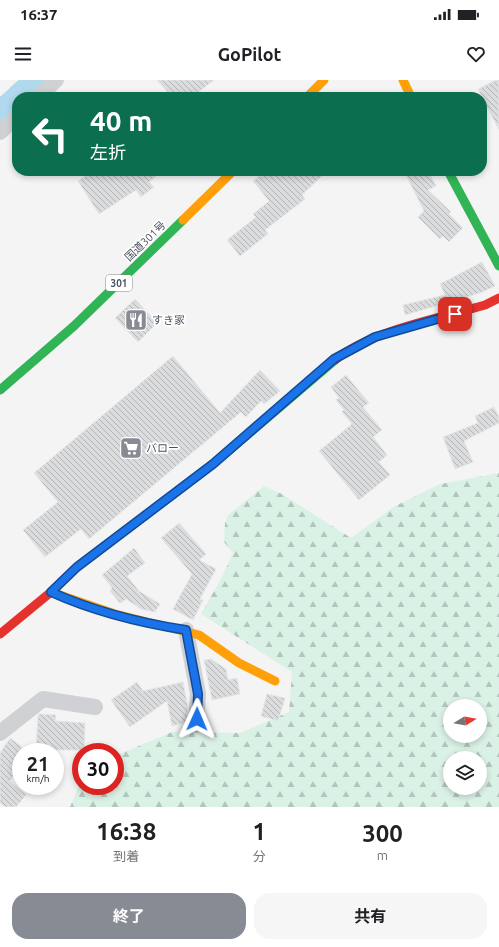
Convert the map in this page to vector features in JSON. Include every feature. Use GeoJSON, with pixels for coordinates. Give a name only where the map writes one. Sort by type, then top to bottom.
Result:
{"type":"FeatureCollection","features":[{"type":"Feature","properties":{"kind":"main road"},"geometry":{"type":"LineString","coordinates":[[313,92],[324,80]]}},
{"type":"Feature","properties":{"kind":"main road"},"geometry":{"type":"LineString","coordinates":[[403,80],[409,92]]}},
{"type":"Feature","properties":{"kind":"main road","name":"国道301号"},"geometry":{"type":"LineString","coordinates":[[0,390],[74,326],[229,176]]}},
{"type":"Feature","properties":{"kind":"main road"},"geometry":{"type":"LineString","coordinates":[[451,176],[499,266]]}},
{"type":"Feature","properties":{"kind":"main road"},"geometry":{"type":"LineString","coordinates":[[0,634],[51,592],[77,567],[213,464],[344,353],[375,337],[485,305],[499,298]]}},
{"type":"Feature","properties":{"kind":"main road"},"geometry":{"type":"LineString","coordinates":[[51,592],[120,616],[163,627],[186,630],[199,635],[239,663],[275,682]]}},
{"type":"Feature","properties":{"kind":"street"},"geometry":{"type":"LineString","coordinates":[[43,92],[56,80]]}},
{"type":"Feature","properties":{"kind":"street"},"geometry":{"type":"LineString","coordinates":[[0,132],[12,121]]}},
{"type":"Feature","properties":{"kind":"street"},"geometry":{"type":"LineString","coordinates":[[186,630],[198,694],[196,726]]}},
{"type":"Feature","properties":{"kind":"street"},"geometry":{"type":"LineString","coordinates":[[0,733],[43,699],[95,707]]}},
{"type":"Feature","properties":{"kind":"green space"},"geometry":{"type":"Polygon","coordinates":[[[499,473],[499,807],[70,807],[75,795],[124,795],[124,752],[172,732],[240,733],[289,712],[292,672],[201,614],[221,579],[233,553],[224,542],[225,523],[228,515],[264,486],[282,494],[351,538],[395,506],[440,484],[499,473]]]}},
{"type":"Feature","properties":{"kind":"building"},"geometry":{"type":"Polygon","coordinates":[[[157,80],[214,80],[198,92],[168,92],[157,80]]]}},
{"type":"Feature","properties":{"kind":"building"},"geometry":{"type":"Polygon","coordinates":[[[499,80],[499,130],[487,107],[487,92],[480,92],[478,89],[499,80]]]}},
{"type":"Feature","properties":{"kind":"building"},"geometry":{"type":"Polygon","coordinates":[[[86,176],[156,176],[149,182],[154,187],[141,197],[136,190],[99,214],[78,181],[86,176]]]}},
{"type":"Feature","properties":{"kind":"building"},"geometry":{"type":"Polygon","coordinates":[[[260,176],[322,176],[302,195],[305,199],[265,230],[268,234],[240,256],[227,240],[256,217],[253,214],[269,201],[253,181],[260,176]]]}},
{"type":"Feature","properties":{"kind":"building"},"geometry":{"type":"Polygon","coordinates":[[[406,176],[431,176],[436,186],[428,190],[451,212],[449,214],[463,228],[449,242],[443,236],[440,239],[418,217],[424,211],[406,176]]]}},
{"type":"Feature","properties":{"kind":"building"},"geometry":{"type":"Polygon","coordinates":[[[482,262],[495,286],[480,293],[405,315],[403,305],[445,295],[440,284],[482,262]]]}},
{"type":"Feature","properties":{"kind":"building"},"geometry":{"type":"Polygon","coordinates":[[[135,299],[157,323],[138,342],[115,318],[135,299]]]}},
{"type":"Feature","properties":{"kind":"building"},"geometry":{"type":"Polygon","coordinates":[[[173,356],[220,413],[260,370],[280,391],[264,404],[261,401],[246,417],[241,412],[89,539],[81,529],[45,557],[23,530],[58,502],[34,473],[173,356]]]}},
{"type":"Feature","properties":{"kind":"building"},"geometry":{"type":"Polygon","coordinates":[[[346,375],[369,403],[363,407],[382,430],[373,437],[387,455],[379,462],[390,475],[359,500],[319,451],[352,424],[342,412],[344,410],[336,400],[339,398],[331,387],[346,375]]]}},
{"type":"Feature","properties":{"kind":"building"},"geometry":{"type":"Polygon","coordinates":[[[494,407],[499,417],[499,423],[464,441],[473,462],[455,469],[443,437],[478,423],[475,416],[494,407]]]}},
{"type":"Feature","properties":{"kind":"building"},"geometry":{"type":"Polygon","coordinates":[[[179,523],[206,554],[199,560],[216,569],[200,599],[203,600],[193,620],[173,609],[192,574],[161,538],[179,523]]]}},
{"type":"Feature","properties":{"kind":"building"},"geometry":{"type":"Polygon","coordinates":[[[134,548],[145,563],[127,576],[139,591],[160,604],[155,612],[141,609],[126,599],[121,603],[119,602],[110,591],[112,588],[102,575],[134,548]]]}},
{"type":"Feature","properties":{"kind":"building"},"geometry":{"type":"Polygon","coordinates":[[[211,659],[226,669],[228,680],[237,678],[240,694],[212,700],[204,660],[211,659]]]}},
{"type":"Feature","properties":{"kind":"building"},"geometry":{"type":"Polygon","coordinates":[[[137,682],[143,691],[183,682],[188,708],[187,722],[172,726],[167,701],[130,727],[111,700],[137,682]]]}},
{"type":"Feature","properties":{"kind":"building"},"geometry":{"type":"Polygon","coordinates":[[[267,694],[285,698],[278,721],[261,716],[267,694]]]}},
{"type":"Feature","properties":{"kind":"building"},"geometry":{"type":"Polygon","coordinates":[[[38,715],[56,715],[55,721],[85,723],[84,743],[72,743],[72,750],[64,750],[64,743],[36,743],[38,715]]]}},
{"type":"Feature","properties":{"kind":"building"},"geometry":{"type":"Polygon","coordinates":[[[10,738],[17,743],[12,743],[12,778],[10,781],[12,783],[12,795],[26,795],[16,807],[5,807],[0,803],[0,753],[10,738]]]}},
{"type":"Feature","properties":{"kind":"waterway"},"geometry":{"type":"LineString","coordinates":[[27,92],[41,80]]}},
{"type":"Feature","properties":{"kind":"waterway"},"geometry":{"type":"LineString","coordinates":[[0,116],[12,105]]}},
{"type":"Feature","properties":{"kind":"traffic: fast"},"geometry":{"type":"LineString","coordinates":[[451,176],[499,266]]}},
{"type":"Feature","properties":{"kind":"traffic: fast"},"geometry":{"type":"LineString","coordinates":[[0,390],[74,326],[183,220]]}},
{"type":"Feature","properties":{"kind":"traffic: fast"},"geometry":{"type":"LineString","coordinates":[[134,524],[213,464],[335,360]]}},
{"type":"Feature","properties":{"kind":"traffic: slow"},"geometry":{"type":"LineString","coordinates":[[312,92],[324,80]]}},
{"type":"Feature","properties":{"kind":"traffic: slow"},"geometry":{"type":"LineString","coordinates":[[403,80],[409,92]]}},
{"type":"Feature","properties":{"kind":"traffic: slow"},"geometry":{"type":"LineString","coordinates":[[183,220],[228,176]]}},
{"type":"Feature","properties":{"kind":"traffic: slow"},"geometry":{"type":"LineString","coordinates":[[51,592],[115,614],[199,635],[239,663],[275,681]]}},
{"type":"Feature","properties":{"kind":"traffic: jam"},"geometry":{"type":"LineString","coordinates":[[335,360],[350,350],[386,333],[427,320],[485,305],[499,298]]}},
{"type":"Feature","properties":{"kind":"traffic: jam"},"geometry":{"type":"LineString","coordinates":[[0,634],[51,592],[77,567],[134,524]]}},
{"type":"Feature","properties":{"kind":"place","name":"すき家"},"geometry":{"type":"Point","coordinates":[136,320]}},
{"type":"Feature","properties":{"kind":"place","name":"バロー"},"geometry":{"type":"Point","coordinates":[131,448]}},
{"type":"Feature","properties":{"kind":"route"},"geometry":{"type":"LineString","coordinates":[[197,719],[198,694],[186,630],[163,627],[120,616],[51,592],[77,567],[213,464],[299,391],[334,359],[370,338],[455,314]]}}]}
